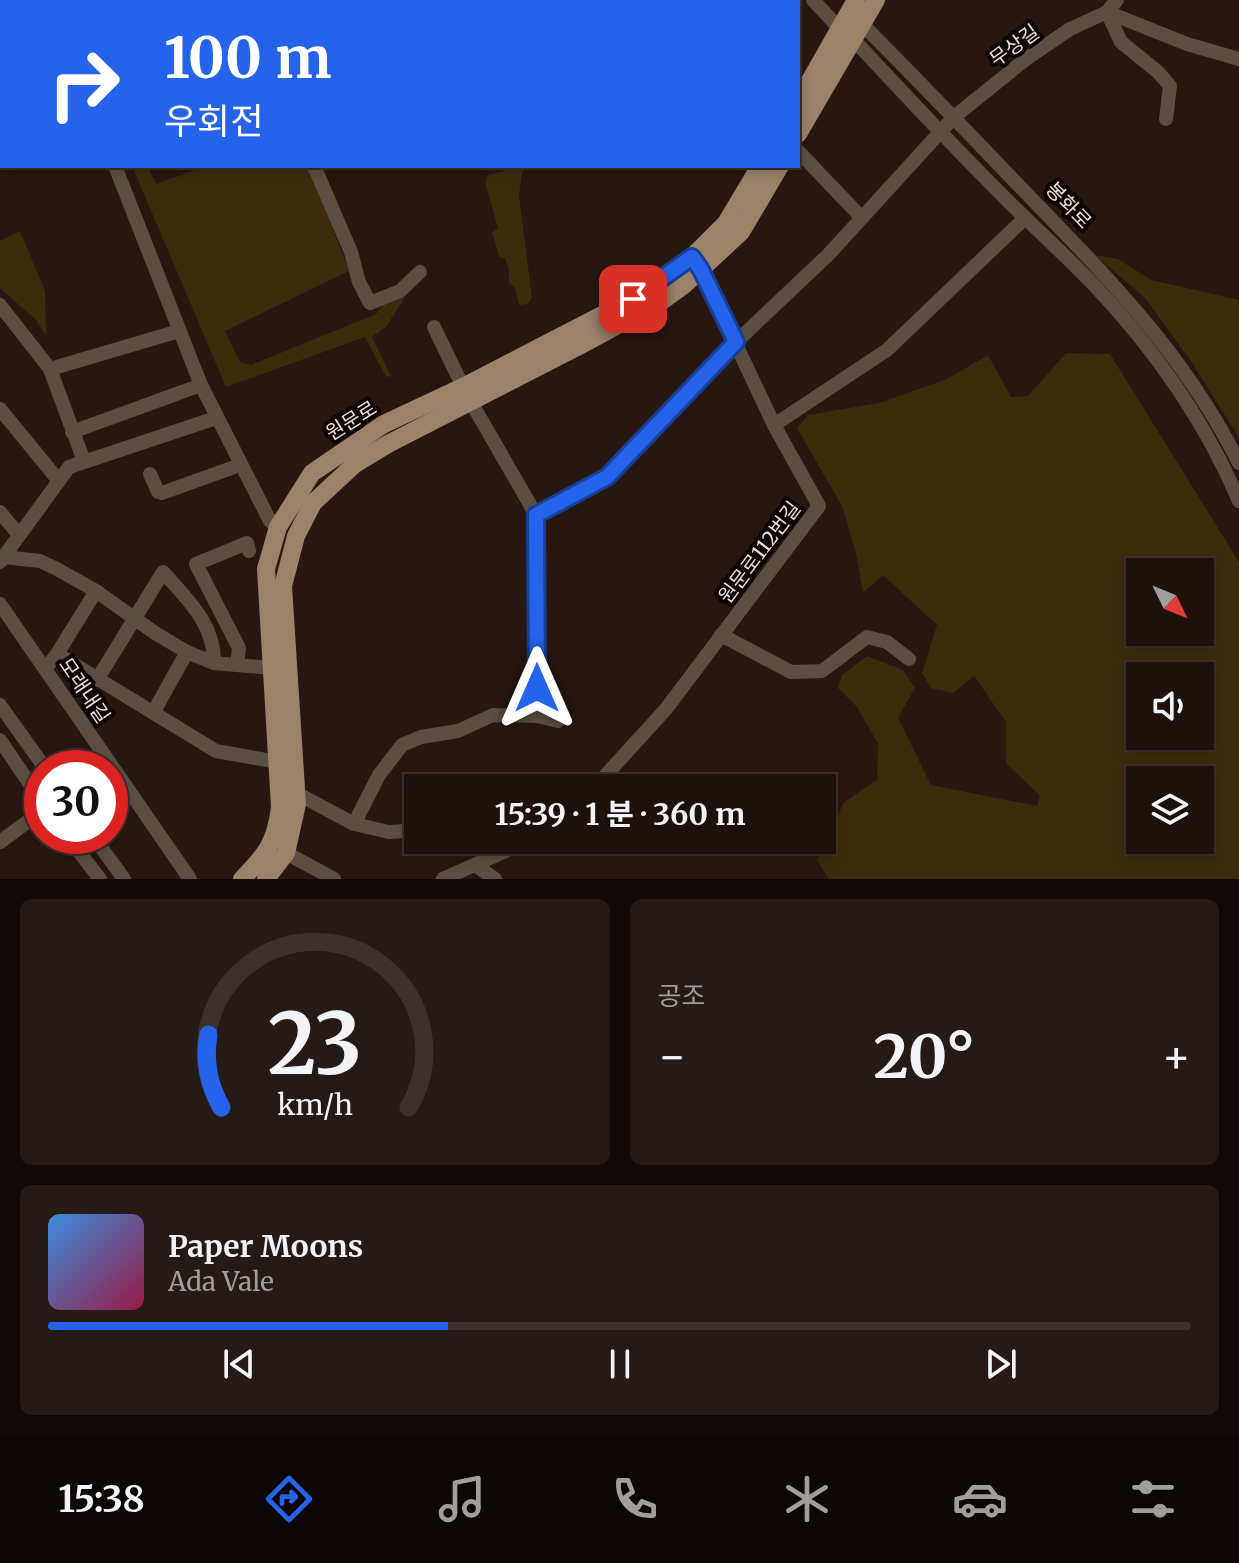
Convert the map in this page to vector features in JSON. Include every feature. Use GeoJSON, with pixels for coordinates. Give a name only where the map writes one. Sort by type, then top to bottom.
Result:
{"type":"FeatureCollection","features":[{"type":"Feature","properties":{"kind":"main road"},"geometry":{"type":"LineString","coordinates":[[800,99],[876,0]]}},
{"type":"Feature","properties":{"kind":"main road"},"geometry":{"type":"LineString","coordinates":[[800,130],[852,31],[848,4]]}},
{"type":"Feature","properties":{"kind":"main road","name":"원문로"},"geometry":{"type":"LineString","coordinates":[[697,264],[759,168]]}},
{"type":"Feature","properties":{"kind":"main road","name":"원문로"},"geometry":{"type":"LineString","coordinates":[[270,878],[286,853],[298,794],[283,586],[296,536],[313,503],[355,464],[467,394],[697,264],[741,232],[779,168]]}},
{"type":"Feature","properties":{"kind":"main road","name":"원문로"},"geometry":{"type":"LineString","coordinates":[[242,878],[263,857],[277,829],[280,807],[266,569],[278,527],[312,473],[342,451],[384,424],[467,394]]}},
{"type":"Feature","properties":{"kind":"main road"},"geometry":{"type":"LineString","coordinates":[[278,527],[296,536]]}},
{"type":"Feature","properties":{"kind":"street","name":"봉화로"},"geometry":{"type":"LineString","coordinates":[[813,0],[954,117],[1148,321],[1189,376],[1239,463]]}},
{"type":"Feature","properties":{"kind":"street"},"geometry":{"type":"LineString","coordinates":[[1107,12],[1117,0]]}},
{"type":"Feature","properties":{"kind":"street"},"geometry":{"type":"LineString","coordinates":[[1107,12],[1187,44],[1239,59]]}},
{"type":"Feature","properties":{"kind":"street"},"geometry":{"type":"LineString","coordinates":[[1107,12],[1121,42],[1170,86],[1166,119]]}},
{"type":"Feature","properties":{"kind":"street","name":"무상길"},"geometry":{"type":"LineString","coordinates":[[536,515],[607,477],[736,342],[828,255],[954,117],[1070,29],[1107,12]]}},
{"type":"Feature","properties":{"kind":"street","name":"봉화로"},"geometry":{"type":"LineString","coordinates":[[852,31],[939,132],[1094,285],[1169,376],[1203,430],[1239,501]]}},
{"type":"Feature","properties":{"kind":"street"},"geometry":{"type":"LineString","coordinates":[[800,153],[862,218]]}},
{"type":"Feature","properties":{"kind":"street"},"geometry":{"type":"LineString","coordinates":[[116,168],[201,385],[270,521],[278,527]]}},
{"type":"Feature","properties":{"kind":"street"},"geometry":{"type":"LineString","coordinates":[[315,168],[370,303],[400,291],[420,272]]}},
{"type":"Feature","properties":{"kind":"street"},"geometry":{"type":"LineString","coordinates":[[774,425],[887,350],[1025,218]]}},
{"type":"Feature","properties":{"kind":"street","name":"원문로112번길"},"geometry":{"type":"LineString","coordinates":[[607,774],[666,709],[819,506],[774,425],[697,264]]}},
{"type":"Feature","properties":{"kind":"street"},"geometry":{"type":"LineString","coordinates":[[1,307],[50,369],[84,461]]}},
{"type":"Feature","properties":{"kind":"street"},"geometry":{"type":"LineString","coordinates":[[434,327],[467,394],[536,515],[537,716]]}},
{"type":"Feature","properties":{"kind":"street"},"geometry":{"type":"LineString","coordinates":[[50,369],[179,331]]}},
{"type":"Feature","properties":{"kind":"street"},"geometry":{"type":"LineString","coordinates":[[72,432],[201,385]]}},
{"type":"Feature","properties":{"kind":"street"},"geometry":{"type":"LineString","coordinates":[[0,409],[59,481]]}},
{"type":"Feature","properties":{"kind":"street"},"geometry":{"type":"LineString","coordinates":[[2,560],[69,467],[216,418]]}},
{"type":"Feature","properties":{"kind":"street"},"geometry":{"type":"LineString","coordinates":[[150,474],[158,492],[162,493],[240,465]]}},
{"type":"Feature","properties":{"kind":"street"},"geometry":{"type":"LineString","coordinates":[[0,512],[19,535]]}},
{"type":"Feature","properties":{"kind":"street"},"geometry":{"type":"LineString","coordinates":[[237,665],[239,648],[196,564],[247,543],[249,551]]}},
{"type":"Feature","properties":{"kind":"street"},"geometry":{"type":"LineString","coordinates":[[2,560],[40,561],[96,591],[187,652],[214,663],[271,668]]}},
{"type":"Feature","properties":{"kind":"street"},"geometry":{"type":"LineString","coordinates":[[97,680],[163,572],[201,613],[214,650],[214,663]]}},
{"type":"Feature","properties":{"kind":"street"},"geometry":{"type":"LineString","coordinates":[[46,668],[96,591]]}},
{"type":"Feature","properties":{"kind":"street","name":"모래내길"},"geometry":{"type":"LineString","coordinates":[[0,604],[190,879]]}},
{"type":"Feature","properties":{"kind":"street"},"geometry":{"type":"LineString","coordinates":[[721,635],[791,672],[822,671],[867,637],[887,642],[909,659]]}},
{"type":"Feature","properties":{"kind":"street"},"geometry":{"type":"LineString","coordinates":[[153,713],[187,652]]}},
{"type":"Feature","properties":{"kind":"street"},"geometry":{"type":"LineString","coordinates":[[57,654],[216,751],[278,762]]}},
{"type":"Feature","properties":{"kind":"street"},"geometry":{"type":"LineString","coordinates":[[0,705],[32,750]]}},
{"type":"Feature","properties":{"kind":"street"},"geometry":{"type":"LineString","coordinates":[[354,824],[379,775],[402,745],[421,737],[458,731],[493,715],[537,716],[558,721]]}},
{"type":"Feature","properties":{"kind":"street"},"geometry":{"type":"LineString","coordinates":[[0,740],[24,775]]}},
{"type":"Feature","properties":{"kind":"street"},"geometry":{"type":"LineString","coordinates":[[298,794],[354,824],[389,832],[404,831]]}},
{"type":"Feature","properties":{"kind":"street"},"geometry":{"type":"LineString","coordinates":[[0,842],[24,824]]}},
{"type":"Feature","properties":{"kind":"street"},"geometry":{"type":"LineString","coordinates":[[286,853],[334,879]]}},
{"type":"Feature","properties":{"kind":"street"},"geometry":{"type":"LineString","coordinates":[[81,854],[100,879]]}},
{"type":"Feature","properties":{"kind":"street"},"geometry":{"type":"LineString","coordinates":[[106,854],[124,879]]}},
{"type":"Feature","properties":{"kind":"street"},"geometry":{"type":"LineString","coordinates":[[443,879],[499,854]]}},
{"type":"Feature","properties":{"kind":"street"},"geometry":{"type":"LineString","coordinates":[[475,865],[495,879]]}},
{"type":"Feature","properties":{"kind":"shaded area"},"geometry":{"type":"Polygon","coordinates":[[[133,168],[148,168],[156,184],[200,168],[310,168],[349,271],[225,331],[240,362],[251,365],[376,314],[394,292],[401,289],[404,299],[386,327],[372,337],[391,376],[386,377],[365,337],[226,387],[133,168]]]}},
{"type":"Feature","properties":{"kind":"shaded area"},"geometry":{"type":"Polygon","coordinates":[[[504,168],[528,168],[522,172],[519,195],[532,298],[528,304],[519,305],[515,288],[509,282],[505,258],[500,258],[492,233],[498,228],[485,182],[488,175],[504,171],[504,168]]]}},
{"type":"Feature","properties":{"kind":"shaded area"},"geometry":{"type":"Polygon","coordinates":[[[20,231],[45,291],[46,336],[37,321],[0,288],[0,241],[20,231]]]}},
{"type":"Feature","properties":{"kind":"shaded area"},"geometry":{"type":"Polygon","coordinates":[[[1095,255],[1118,259],[1151,280],[1239,300],[1239,438],[1191,361],[1145,298],[1095,255]]]}},
{"type":"Feature","properties":{"kind":"shaded area"},"geometry":{"type":"Polygon","coordinates":[[[1066,353],[1110,354],[1239,562],[1239,879],[829,879],[817,860],[820,854],[836,854],[836,819],[844,802],[877,780],[878,744],[857,707],[838,688],[842,675],[867,656],[903,670],[915,688],[898,718],[931,785],[1037,806],[1040,796],[1006,763],[1006,722],[974,676],[953,693],[931,688],[922,673],[937,625],[883,575],[863,593],[856,553],[842,506],[797,428],[808,415],[879,403],[947,379],[988,355],[1011,397],[1028,396],[1066,353]]]}},
{"type":"Feature","properties":{"kind":"route"},"geometry":{"type":"LineString","coordinates":[[537,688],[536,515],[607,477],[736,342],[692,257],[633,299]]}}]}
